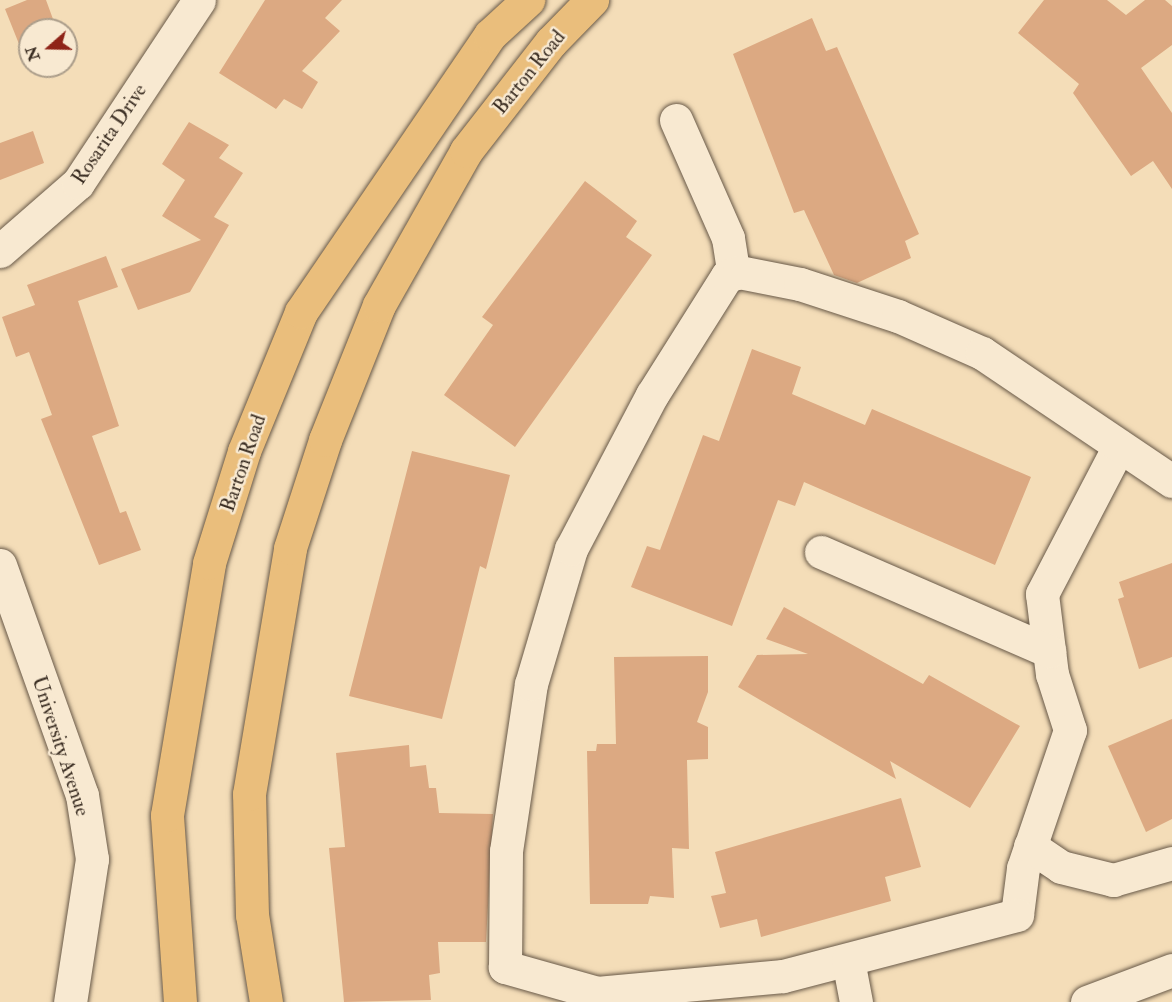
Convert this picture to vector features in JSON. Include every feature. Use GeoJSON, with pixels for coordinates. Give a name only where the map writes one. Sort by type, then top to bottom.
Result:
{"type":"FeatureCollection","features":[{"type":"Feature","properties":{"kind":"main road","name":"Barton Road"},"geometry":{"type":"LineString","coordinates":[[180,1002],[167,816],[209,563],[244,451],[301,312],[490,35],[528,0]]}},
{"type":"Feature","properties":{"kind":"main road","name":"Barton Road"},"geometry":{"type":"LineString","coordinates":[[266,1002],[252,915],[249,794],[290,548],[325,440],[379,305],[466,151],[551,42],[592,0]]}},
{"type":"Feature","properties":{"kind":"street","name":"Rosarita Drive"},"geometry":{"type":"LineString","coordinates":[[0,251],[78,183],[199,0]]}},
{"type":"Feature","properties":{"kind":"street"},"geometry":{"type":"LineString","coordinates":[[676,120],[728,238],[734,274]]}},
{"type":"Feature","properties":{"kind":"street"},"geometry":{"type":"LineString","coordinates":[[1119,446],[1042,594],[1049,651],[1070,730],[1030,846],[1017,915],[783,976],[597,993],[506,967],[506,851],[531,684],[571,549],[652,395],[727,276],[734,274],[800,284],[898,316],[982,352],[1172,481]]}},
{"type":"Feature","properties":{"kind":"street"},"geometry":{"type":"LineString","coordinates":[[821,552],[1049,651]]}},
{"type":"Feature","properties":{"kind":"street","name":"University Avenue"},"geometry":{"type":"LineString","coordinates":[[0,565],[82,795],[92,859],[70,1002]]}},
{"type":"Feature","properties":{"kind":"street"},"geometry":{"type":"LineString","coordinates":[[1030,846],[1061,867],[1113,880],[1172,862]]}},
{"type":"Feature","properties":{"kind":"street"},"geometry":{"type":"LineString","coordinates":[[849,960],[856,1002]]}},
{"type":"Feature","properties":{"kind":"street"},"geometry":{"type":"LineString","coordinates":[[1087,1002],[1172,970]]}},
{"type":"Feature","properties":{"kind":"building"},"geometry":{"type":"Polygon","coordinates":[[[27,0],[46,0],[53,18],[18,18],[18,42],[5,9],[27,0]]]}},
{"type":"Feature","properties":{"kind":"building"},"geometry":{"type":"Polygon","coordinates":[[[265,0],[342,0],[325,18],[340,31],[302,71],[318,82],[302,109],[284,99],[276,109],[219,73],[265,0]]]}},
{"type":"Feature","properties":{"kind":"building"},"geometry":{"type":"Polygon","coordinates":[[[1044,0],[1107,0],[1126,15],[1145,0],[1165,0],[1172,6],[1172,45],[1141,68],[1172,113],[1172,189],[1153,161],[1131,176],[1073,93],[1079,84],[1018,33],[1044,0]]]}},
{"type":"Feature","properties":{"kind":"building"},"geometry":{"type":"Polygon","coordinates":[[[812,18],[826,51],[837,47],[919,234],[905,241],[911,258],[857,283],[834,275],[804,210],[794,213],[733,54],[812,18]]]}},
{"type":"Feature","properties":{"kind":"building"},"geometry":{"type":"Polygon","coordinates":[[[189,122],[229,145],[219,158],[243,173],[214,217],[229,225],[190,292],[138,310],[121,269],[201,240],[162,216],[185,180],[162,164],[189,122]]]}},
{"type":"Feature","properties":{"kind":"building"},"geometry":{"type":"Polygon","coordinates":[[[33,131],[44,163],[0,180],[0,143],[33,131]]]}},
{"type":"Feature","properties":{"kind":"building"},"geometry":{"type":"Polygon","coordinates":[[[585,181],[637,221],[626,237],[652,255],[515,447],[444,395],[493,325],[482,317],[585,181]]]}},
{"type":"Feature","properties":{"kind":"building"},"geometry":{"type":"Polygon","coordinates":[[[106,256],[118,287],[78,301],[119,426],[92,436],[120,513],[126,511],[141,550],[99,565],[41,419],[52,415],[29,352],[16,357],[2,317],[35,305],[27,285],[106,256]]]}},
{"type":"Feature","properties":{"kind":"building"},"geometry":{"type":"Polygon","coordinates":[[[752,349],[801,367],[792,394],[865,425],[872,409],[1031,477],[995,565],[804,482],[795,506],[778,500],[732,626],[631,587],[647,546],[660,550],[703,435],[719,441],[752,349]]]}},
{"type":"Feature","properties":{"kind":"building"},"geometry":{"type":"Polygon","coordinates":[[[412,451],[510,475],[486,569],[480,566],[442,719],[349,696],[412,451]]]}},
{"type":"Feature","properties":{"kind":"building"},"geometry":{"type":"Polygon","coordinates":[[[1172,563],[1172,657],[1139,669],[1118,599],[1124,597],[1119,582],[1172,563]]]}},
{"type":"Feature","properties":{"kind":"building"},"geometry":{"type":"Polygon","coordinates":[[[784,607],[923,684],[929,675],[1020,726],[970,808],[890,761],[896,779],[738,687],[757,655],[808,654],[766,639],[784,607]]]}},
{"type":"Feature","properties":{"kind":"building"},"geometry":{"type":"Polygon","coordinates":[[[708,656],[708,692],[697,722],[708,727],[708,759],[687,760],[689,849],[672,848],[674,898],[650,896],[648,904],[590,904],[587,751],[596,751],[597,744],[616,744],[614,657],[708,656]]]}},
{"type":"Feature","properties":{"kind":"building"},"geometry":{"type":"Polygon","coordinates":[[[1172,719],[1172,819],[1146,832],[1108,746],[1172,719]]]}},
{"type":"Feature","properties":{"kind":"building"},"geometry":{"type":"Polygon","coordinates":[[[409,745],[410,767],[426,765],[429,788],[436,788],[439,813],[493,814],[486,942],[438,942],[440,973],[429,975],[431,1000],[344,1002],[329,848],[345,847],[336,753],[409,745]]]}},
{"type":"Feature","properties":{"kind":"building"},"geometry":{"type":"Polygon","coordinates":[[[901,798],[921,867],[885,877],[891,901],[761,937],[757,919],[720,928],[711,896],[726,893],[715,852],[901,798]]]}}]}
